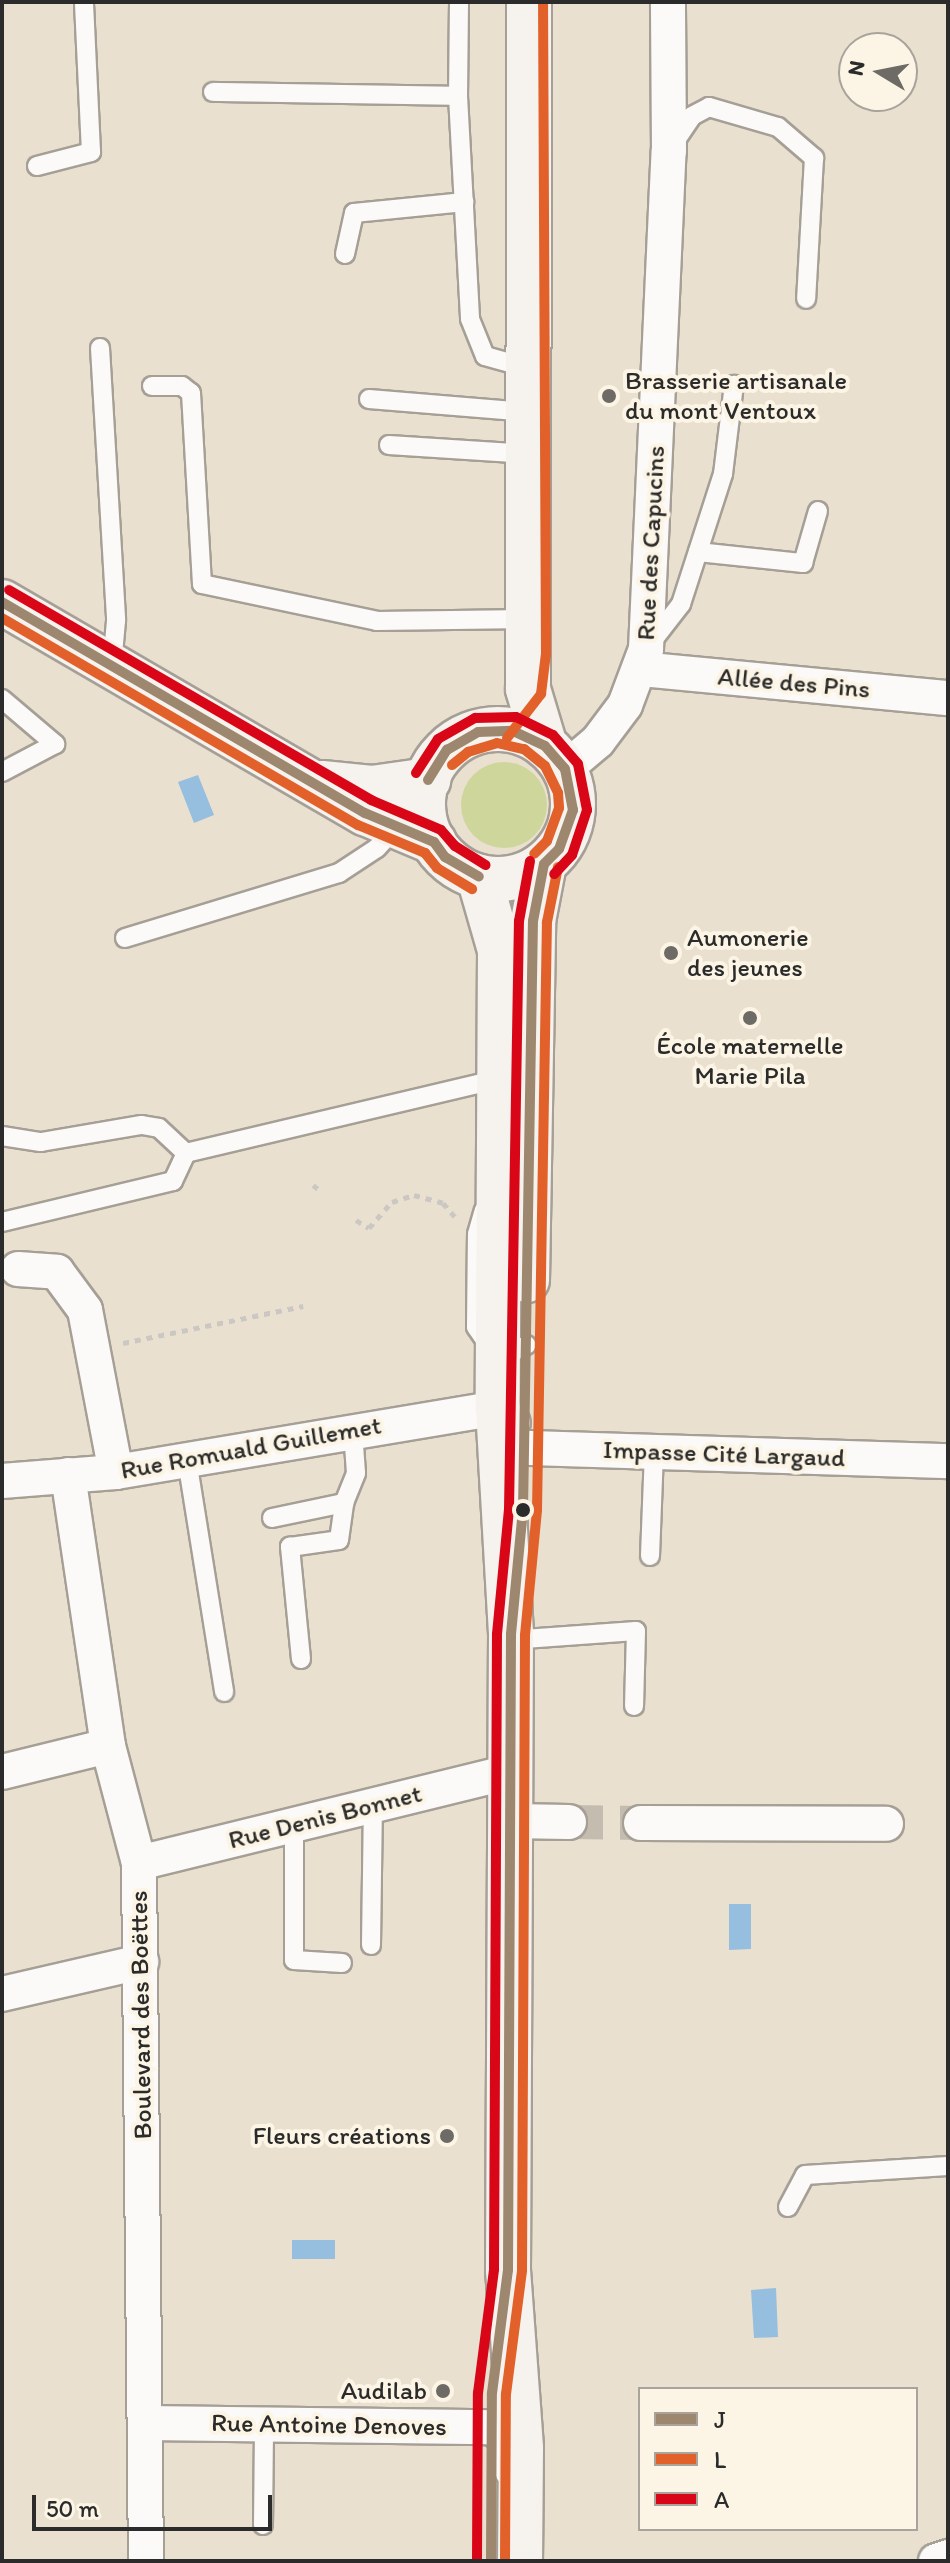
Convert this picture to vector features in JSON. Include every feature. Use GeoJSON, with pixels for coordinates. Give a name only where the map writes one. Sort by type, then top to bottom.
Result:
{"type":"FeatureCollection","features":[{"type":"Feature","properties":{"kind":"main road"},"geometry":{"type":"LineString","coordinates":[[2,602],[312,782],[415,834],[479,877],[501,879],[544,864],[559,849],[573,810],[528,689],[531,619],[529,2]]}},
{"type":"Feature","properties":{"kind":"main road"},"geometry":{"type":"LineString","coordinates":[[496,729],[528,689]]}},
{"type":"Feature","properties":{"kind":"main road"},"geometry":{"type":"LineString","coordinates":[[415,834],[426,822],[428,780],[436,763],[461,739],[496,729],[530,736],[555,758]]}},
{"type":"Feature","properties":{"kind":"main road"},"geometry":{"type":"LineString","coordinates":[[312,782],[372,788],[428,780]]}},
{"type":"Feature","properties":{"kind":"main road"},"geometry":{"type":"LineString","coordinates":[[510,2552],[521,2449],[508,2270],[511,1821],[509,1438],[533,921],[544,864]]}},
{"type":"Feature","properties":{"kind":"main road"},"geometry":{"type":"LineString","coordinates":[[479,877],[500,950],[497,1169],[512,1352]]}},
{"type":"Feature","properties":{"kind":"main road"},"geometry":{"type":"LineString","coordinates":[[509,1438],[520,1533],[510,1637]]}},
{"type":"Feature","properties":{"kind":"main road"},"geometry":{"type":"LineString","coordinates":[[508,2270],[492,2427],[510,2552]]}},
{"type":"Feature","properties":{"kind":"street","name":"Rue des Capucins"},"geometry":{"type":"LineString","coordinates":[[555,758],[598,741],[625,705],[643,659],[669,151],[668,2]]}},
{"type":"Feature","properties":{"kind":"street","name":"Allée des Pins"},"geometry":{"type":"LineString","coordinates":[[643,659],[948,698]]}},
{"type":"Feature","properties":{"kind":"street"},"geometry":{"type":"LineString","coordinates":[[18,1269],[57,1272],[85,1310],[116,1472]]}},
{"type":"Feature","properties":{"kind":"street","name":"Rue Romuald Guillemet"},"geometry":{"type":"LineString","coordinates":[[2,1481],[116,1472],[353,1431],[509,1438]]}},
{"type":"Feature","properties":{"kind":"street","name":"Impasse Cité Largaud"},"geometry":{"type":"LineString","coordinates":[[509,1438],[654,1452],[948,1461]]}},
{"type":"Feature","properties":{"kind":"street","name":"Boulevard des Boëttes"},"geometry":{"type":"LineString","coordinates":[[68,1475],[108,1746],[139,1863],[146,2561]]}},
{"type":"Feature","properties":{"kind":"street"},"geometry":{"type":"LineString","coordinates":[[2,1772],[108,1746]]}},
{"type":"Feature","properties":{"kind":"street","name":"Rue Denis Bonnet"},"geometry":{"type":"LineString","coordinates":[[139,1863],[510,1772]]}},
{"type":"Feature","properties":{"kind":"street"},"geometry":{"type":"LineString","coordinates":[[511,1821],[569,1822]]}},
{"type":"Feature","properties":{"kind":"street"},"geometry":{"type":"LineString","coordinates":[[641,1823],[886,1824]]}},
{"type":"Feature","properties":{"kind":"street"},"geometry":{"type":"LineString","coordinates":[[2,1994],[141,1962]]}},
{"type":"Feature","properties":{"kind":"street","name":"Rue Antoine Denoves"},"geometry":{"type":"LineString","coordinates":[[146,2423],[492,2427]]}},
{"type":"Feature","properties":{"kind":"street"},"geometry":{"type":"LineString","coordinates":[[936,2561],[948,2557]]}},
{"type":"Feature","properties":{"kind":"lane"},"geometry":{"type":"LineString","coordinates":[[37,166],[91,152],[84,2]]}},
{"type":"Feature","properties":{"kind":"lane"},"geometry":{"type":"LineString","coordinates":[[459,2],[458,96],[475,331],[485,356],[528,368]]}},
{"type":"Feature","properties":{"kind":"lane"},"geometry":{"type":"LineString","coordinates":[[213,92],[458,96]]}},
{"type":"Feature","properties":{"kind":"lane"},"geometry":{"type":"LineString","coordinates":[[669,151],[692,116],[709,107],[778,127],[814,158],[806,299]]}},
{"type":"Feature","properties":{"kind":"lane"},"geometry":{"type":"LineString","coordinates":[[345,254],[354,213],[464,202]]}},
{"type":"Feature","properties":{"kind":"lane"},"geometry":{"type":"LineString","coordinates":[[100,348],[116,621],[112,665]]}},
{"type":"Feature","properties":{"kind":"lane"},"geometry":{"type":"LineString","coordinates":[[643,659],[681,604],[723,474],[734,385]]}},
{"type":"Feature","properties":{"kind":"lane"},"geometry":{"type":"LineString","coordinates":[[152,386],[182,386],[191,393],[202,584],[377,621],[531,619]]}},
{"type":"Feature","properties":{"kind":"lane"},"geometry":{"type":"LineString","coordinates":[[369,399],[529,433]]}},
{"type":"Feature","properties":{"kind":"lane"},"geometry":{"type":"LineString","coordinates":[[389,445],[529,433]]}},
{"type":"Feature","properties":{"kind":"lane"},"geometry":{"type":"LineString","coordinates":[[698,552],[803,563],[818,511]]}},
{"type":"Feature","properties":{"kind":"lane"},"geometry":{"type":"LineString","coordinates":[[2,699],[55,744],[2,772]]}},
{"type":"Feature","properties":{"kind":"lane"},"geometry":{"type":"LineString","coordinates":[[125,938],[339,873],[377,848],[415,834]]}},
{"type":"Feature","properties":{"kind":"lane"},"geometry":{"type":"LineString","coordinates":[[186,1153],[498,1079]]}},
{"type":"Feature","properties":{"kind":"lane"},"geometry":{"type":"LineString","coordinates":[[2,1136],[41,1142],[142,1125],[159,1128],[186,1153]]}},
{"type":"Feature","properties":{"kind":"lane"},"geometry":{"type":"LineString","coordinates":[[2,1222],[173,1181],[186,1153]]}},
{"type":"Feature","properties":{"kind":"lane"},"geometry":{"type":"LineString","coordinates":[[301,1659],[290,1547],[339,1540],[344,1503],[356,1473],[353,1431]]}},
{"type":"Feature","properties":{"kind":"lane"},"geometry":{"type":"LineString","coordinates":[[650,1556],[654,1452]]}},
{"type":"Feature","properties":{"kind":"lane"},"geometry":{"type":"LineString","coordinates":[[187,1460],[224,1692]]}},
{"type":"Feature","properties":{"kind":"lane"},"geometry":{"type":"LineString","coordinates":[[272,1518],[344,1503]]}},
{"type":"Feature","properties":{"kind":"lane"},"geometry":{"type":"LineString","coordinates":[[510,1637],[636,1631],[634,1706]]}},
{"type":"Feature","properties":{"kind":"lane"},"geometry":{"type":"LineString","coordinates":[[371,1945],[373,1805]]}},
{"type":"Feature","properties":{"kind":"lane"},"geometry":{"type":"LineString","coordinates":[[294,1825],[294,1960],[342,1963]]}},
{"type":"Feature","properties":{"kind":"lane"},"geometry":{"type":"LineString","coordinates":[[788,2207],[805,2175],[948,2166]]}},
{"type":"Feature","properties":{"kind":"lane"},"geometry":{"type":"LineString","coordinates":[[263,2525],[264,2424]]}},
{"type":"Feature","properties":{"kind":"path"},"geometry":{"type":"LineString","coordinates":[[313,1185],[321,1191]]}},
{"type":"Feature","properties":{"kind":"path"},"geometry":{"type":"LineString","coordinates":[[356,1220],[369,1228],[392,1202],[414,1195],[443,1203],[459,1227]]}},
{"type":"Feature","properties":{"kind":"path"},"geometry":{"type":"LineString","coordinates":[[91,1350],[303,1306]]}},
{"type":"Feature","properties":{"kind":"green space"},"geometry":{"type":"Polygon","coordinates":[[[496,762],[512,762],[535,774],[544,788],[547,805],[544,822],[535,836],[512,848],[496,848],[480,841],[468,829],[461,813],[461,797],[468,781],[480,769],[496,762]]]}},
{"type":"Feature","properties":{"kind":"water"},"geometry":{"type":"Polygon","coordinates":[[[198,775],[214,815],[194,823],[178,782],[198,775]]]}},
{"type":"Feature","properties":{"kind":"water"},"geometry":{"type":"Polygon","coordinates":[[[729,1904],[751,1904],[751,1949],[729,1950],[729,1904]]]}},
{"type":"Feature","properties":{"kind":"water"},"geometry":{"type":"Polygon","coordinates":[[[292,2240],[335,2240],[335,2259],[292,2259],[292,2240]]]}},
{"type":"Feature","properties":{"kind":"water"},"geometry":{"type":"Polygon","coordinates":[[[776,2288],[778,2337],[754,2338],[751,2290],[776,2288]]]}},
{"type":"Feature","properties":{"kind":"tunnel"},"geometry":{"type":"LineString","coordinates":[[569,1822],[641,1823]]}},
{"type":"Feature","properties":{"kind":"transit line","name":"L"},"geometry":{"type":"LineString","coordinates":[[507,738],[541,694],[546,655],[543,2]]}},
{"type":"Feature","properties":{"kind":"transit line","name":"A"},"geometry":{"type":"LineString","coordinates":[[9,590],[371,800],[441,830],[455,846],[486,865]]}},
{"type":"Feature","properties":{"kind":"transit line","name":"J"},"geometry":{"type":"LineString","coordinates":[[2,602],[365,813],[434,842],[445,857],[479,877]]}},
{"type":"Feature","properties":{"kind":"transit line","name":"L"},"geometry":{"type":"LineString","coordinates":[[2,618],[358,825],[425,853],[437,868],[472,889]]}},
{"type":"Feature","properties":{"kind":"transit line","name":"A"},"geometry":{"type":"LineString","coordinates":[[416,773],[438,739],[475,718],[516,717],[553,735],[578,764],[587,810],[572,855],[554,874]]}},
{"type":"Feature","properties":{"kind":"transit line","name":"J"},"geometry":{"type":"LineString","coordinates":[[428,780],[447,750],[478,732],[513,731],[545,746],[565,769],[573,810],[559,849],[544,864]]}},
{"type":"Feature","properties":{"kind":"transit line","name":"L"},"geometry":{"type":"LineString","coordinates":[[452,765],[468,752],[497,743],[524,749],[545,766],[558,793],[559,808],[547,841],[534,854]]}},
{"type":"Feature","properties":{"kind":"transit line","name":"A"},"geometry":{"type":"LineString","coordinates":[[477,2561],[478,2393],[494,2269],[497,1634],[509,1509],[519,921],[530,861]]}},
{"type":"Feature","properties":{"kind":"transit line","name":"J"},"geometry":{"type":"LineString","coordinates":[[491,2561],[492,2393],[508,2270],[511,1634],[523,1510],[533,921],[544,864]]}},
{"type":"Feature","properties":{"kind":"transit line","name":"L"},"geometry":{"type":"LineString","coordinates":[[505,2561],[506,2394],[522,2270],[525,1635],[537,1510],[547,922],[558,867]]}},
{"type":"Feature","properties":{"kind":"place","name":"Brasserie artisanale du mont Ventoux"},"geometry":{"type":"Point","coordinates":[609,396]}},
{"type":"Feature","properties":{"kind":"place","name":"Aumonerie des jeunes"},"geometry":{"type":"Point","coordinates":[671,953]}},
{"type":"Feature","properties":{"kind":"place","name":"École maternelle Marie Pila"},"geometry":{"type":"Point","coordinates":[750,1018]}},
{"type":"Feature","properties":{"kind":"place","name":"Fleurs créations"},"geometry":{"type":"Point","coordinates":[447,2136]}},
{"type":"Feature","properties":{"kind":"place","name":"Audilab"},"geometry":{"type":"Point","coordinates":[443,2391]}}]}
